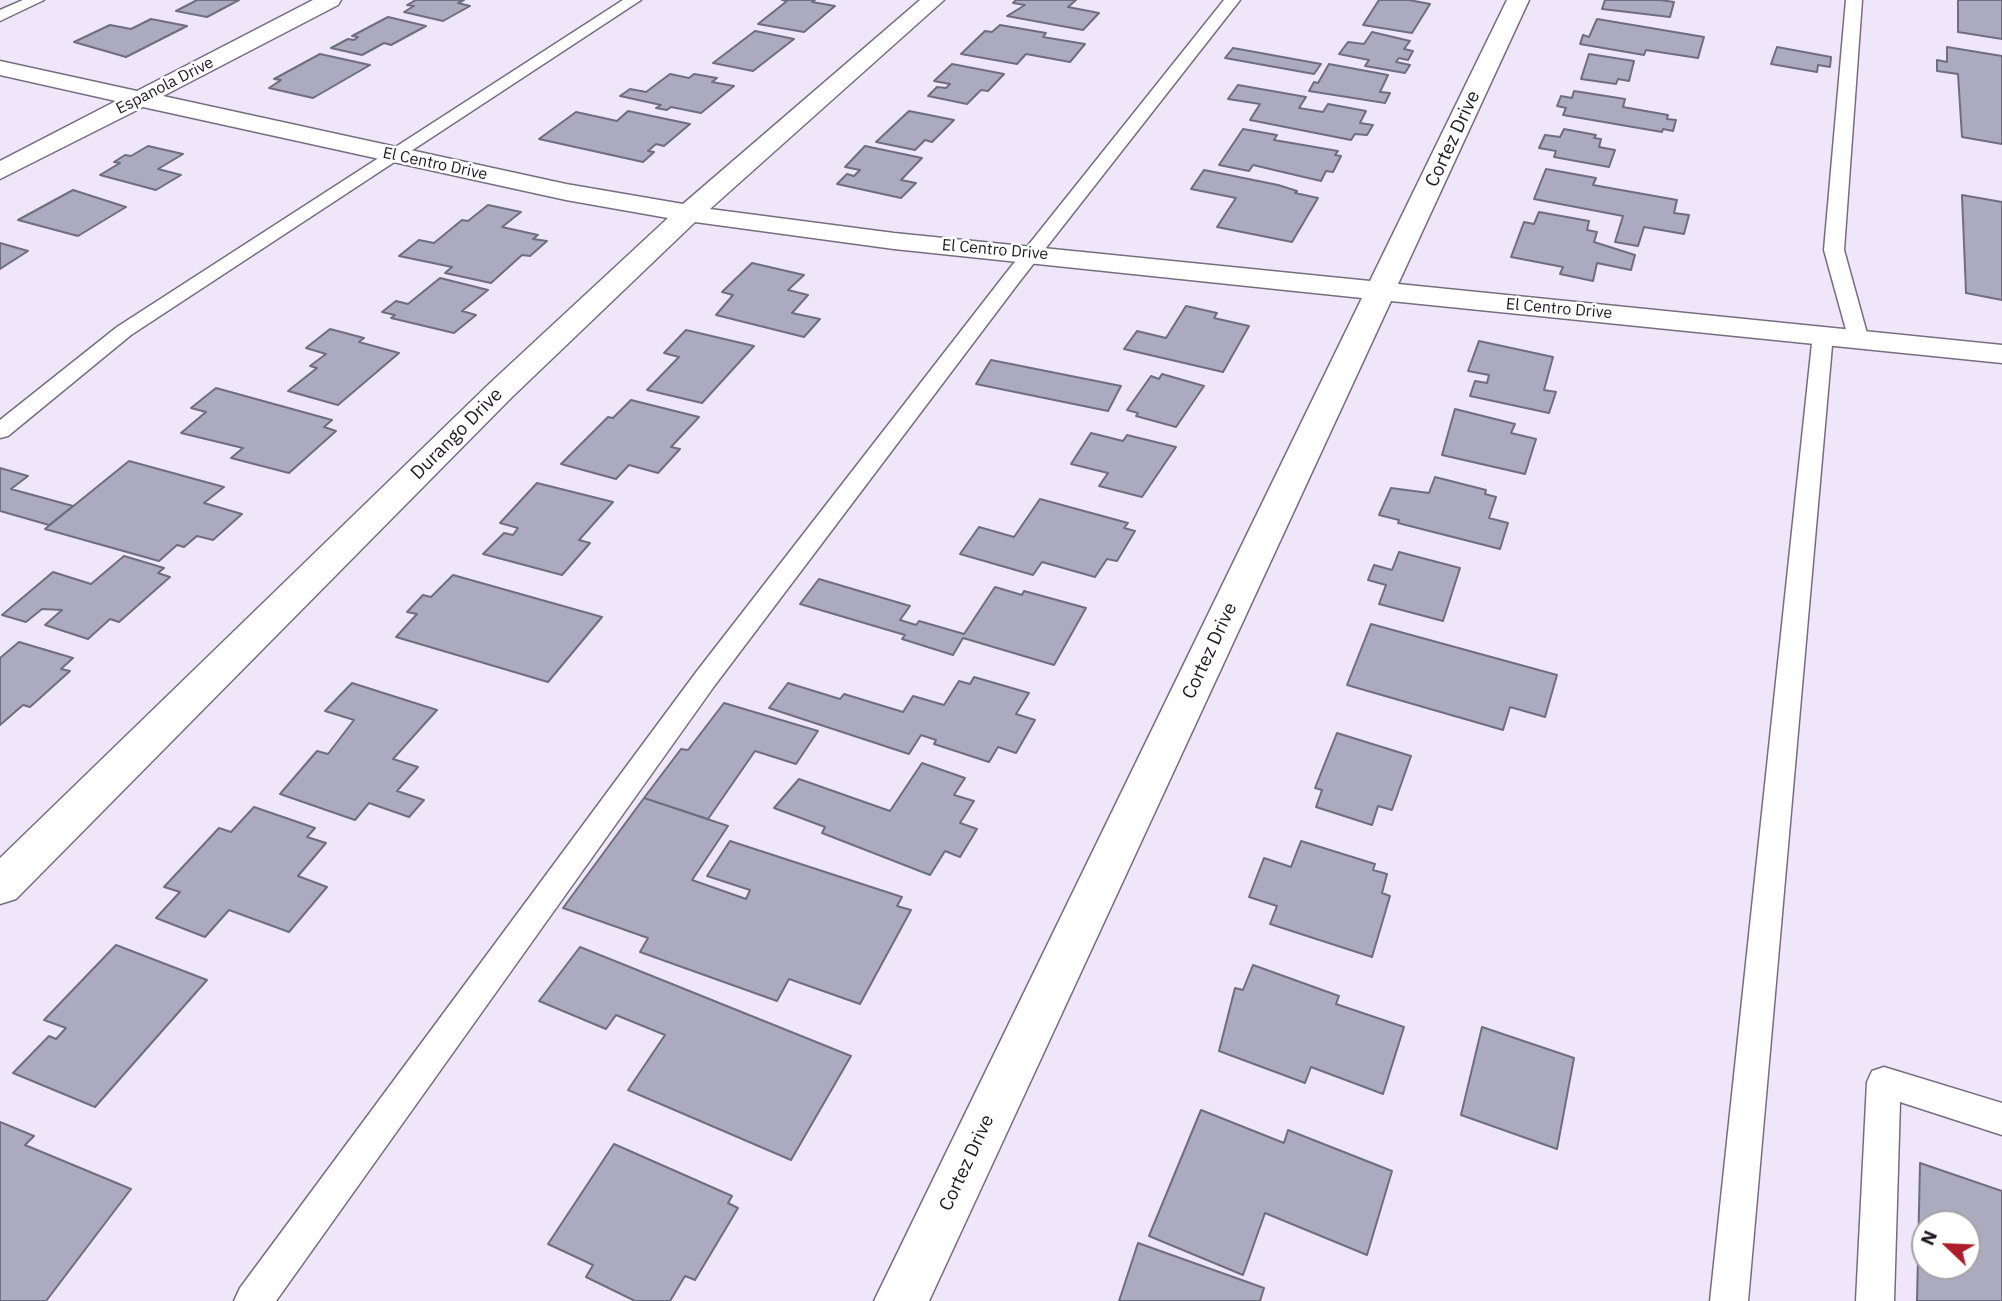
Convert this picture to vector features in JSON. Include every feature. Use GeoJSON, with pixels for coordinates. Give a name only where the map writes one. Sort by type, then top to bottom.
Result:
{"type":"FeatureCollection","features":[{"type":"Feature","properties":{"kind":"street","name":"Espanola Drive"},"geometry":{"type":"LineString","coordinates":[[0,172],[330,0]]}},
{"type":"Feature","properties":{"kind":"street","name":"Durango Drive"},"geometry":{"type":"LineString","coordinates":[[0,887],[500,391],[689,214],[933,0]]}},
{"type":"Feature","properties":{"kind":"street","name":"Cortez Drive"},"geometry":{"type":"LineString","coordinates":[[901,1301],[1518,0]]}},
{"type":"Feature","properties":{"kind":"street","name":"El Centro Drive"},"geometry":{"type":"LineString","coordinates":[[0,68],[395,156],[566,192],[689,214],[894,241],[1858,337],[2002,354]]}},
{"type":"Feature","properties":{"kind":"lane"},"geometry":{"type":"LineString","coordinates":[[0,16],[36,0]]}},
{"type":"Feature","properties":{"kind":"lane"},"geometry":{"type":"LineString","coordinates":[[0,431],[124,331],[633,0]]}},
{"type":"Feature","properties":{"kind":"lane"},"geometry":{"type":"LineString","coordinates":[[253,1301],[706,678],[1032,253],[1232,0]]}},
{"type":"Feature","properties":{"kind":"lane"},"geometry":{"type":"LineString","coordinates":[[1854,0],[1834,250],[1858,337]]}},
{"type":"Feature","properties":{"kind":"lane"},"geometry":{"type":"LineString","coordinates":[[1729,1301],[1824,334]]}},
{"type":"Feature","properties":{"kind":"lane"},"geometry":{"type":"LineString","coordinates":[[1875,1301],[1884,1082],[2002,1119]]}},
{"type":"Feature","properties":{"kind":"building"},"geometry":{"type":"Polygon","coordinates":[[[197,0],[239,0],[207,17],[176,11],[197,0]]]}},
{"type":"Feature","properties":{"kind":"building"},"geometry":{"type":"Polygon","coordinates":[[[416,0],[464,0],[458,3],[470,6],[443,21],[404,12],[414,6],[407,5],[416,0]]]}},
{"type":"Feature","properties":{"kind":"building"},"geometry":{"type":"Polygon","coordinates":[[[782,0],[815,0],[812,2],[835,6],[804,32],[758,24],[787,1],[782,0]]]}},
{"type":"Feature","properties":{"kind":"building"},"geometry":{"type":"Polygon","coordinates":[[[1016,0],[1076,0],[1068,7],[1099,13],[1083,30],[1007,16],[1025,5],[1013,3],[1016,0]]]}},
{"type":"Feature","properties":{"kind":"building"},"geometry":{"type":"Polygon","coordinates":[[[1379,0],[1409,0],[1430,4],[1412,33],[1363,25],[1379,0]]]}},
{"type":"Feature","properties":{"kind":"building"},"geometry":{"type":"Polygon","coordinates":[[[1605,0],[1674,2],[1670,17],[1602,9],[1605,0]]]}},
{"type":"Feature","properties":{"kind":"building"},"geometry":{"type":"Polygon","coordinates":[[[1958,0],[2002,0],[2002,39],[1958,32],[1958,0]]]}},
{"type":"Feature","properties":{"kind":"building"},"geometry":{"type":"Polygon","coordinates":[[[388,17],[426,26],[391,45],[384,43],[362,55],[331,48],[348,39],[354,40],[358,37],[352,36],[388,17]]]}},
{"type":"Feature","properties":{"kind":"building"},"geometry":{"type":"Polygon","coordinates":[[[151,19],[187,26],[126,57],[74,42],[110,25],[131,29],[151,19]]]}},
{"type":"Feature","properties":{"kind":"building"},"geometry":{"type":"Polygon","coordinates":[[[1597,19],[1704,37],[1698,58],[1646,50],[1644,55],[1580,44],[1583,35],[1589,37],[1597,19]]]}},
{"type":"Feature","properties":{"kind":"building"},"geometry":{"type":"Polygon","coordinates":[[[1000,25],[1046,33],[1043,37],[1085,44],[1070,62],[1026,54],[1017,64],[961,54],[985,31],[992,32],[1000,25]]]}},
{"type":"Feature","properties":{"kind":"building"},"geometry":{"type":"Polygon","coordinates":[[[755,31],[794,39],[753,71],[713,63],[755,31]]]}},
{"type":"Feature","properties":{"kind":"building"},"geometry":{"type":"Polygon","coordinates":[[[1372,32],[1410,41],[1404,49],[1413,51],[1408,60],[1399,58],[1396,62],[1410,65],[1405,73],[1365,66],[1369,60],[1339,54],[1348,42],[1364,44],[1372,32]]]}},
{"type":"Feature","properties":{"kind":"building"},"geometry":{"type":"Polygon","coordinates":[[[1777,47],[1831,57],[1830,67],[1818,65],[1817,72],[1771,64],[1777,47]]]}},
{"type":"Feature","properties":{"kind":"building"},"geometry":{"type":"Polygon","coordinates":[[[1947,47],[2002,56],[2002,144],[1962,137],[1958,74],[1937,71],[1937,60],[1947,62],[1947,47]]]}},
{"type":"Feature","properties":{"kind":"building"},"geometry":{"type":"Polygon","coordinates":[[[1233,48],[1321,64],[1314,74],[1225,58],[1233,48]]]}},
{"type":"Feature","properties":{"kind":"building"},"geometry":{"type":"Polygon","coordinates":[[[320,54],[370,65],[313,98],[269,88],[281,80],[274,79],[320,54]]]}},
{"type":"Feature","properties":{"kind":"building"},"geometry":{"type":"Polygon","coordinates":[[[1589,54],[1634,61],[1629,81],[1618,79],[1616,84],[1581,79],[1589,54]]]}},
{"type":"Feature","properties":{"kind":"building"},"geometry":{"type":"Polygon","coordinates":[[[952,64],[1004,74],[988,91],[981,90],[967,104],[928,96],[937,87],[946,88],[950,84],[934,81],[952,64]]]}},
{"type":"Feature","properties":{"kind":"building"},"geometry":{"type":"Polygon","coordinates":[[[1329,64],[1388,75],[1380,92],[1390,93],[1385,103],[1309,91],[1314,82],[1318,83],[1329,64]]]}},
{"type":"Feature","properties":{"kind":"building"},"geometry":{"type":"Polygon","coordinates":[[[670,74],[689,78],[694,74],[717,78],[712,82],[734,86],[701,113],[671,107],[667,110],[656,108],[661,105],[620,96],[630,89],[646,92],[670,74]]]}},
{"type":"Feature","properties":{"kind":"building"},"geometry":{"type":"Polygon","coordinates":[[[1238,85],[1306,97],[1299,108],[1323,112],[1328,104],[1366,111],[1360,123],[1373,125],[1367,135],[1355,134],[1351,140],[1250,120],[1260,104],[1228,99],[1238,85]]]}},
{"type":"Feature","properties":{"kind":"building"},"geometry":{"type":"Polygon","coordinates":[[[1574,91],[1625,99],[1623,107],[1668,115],[1667,119],[1676,120],[1673,131],[1663,129],[1662,132],[1563,115],[1566,108],[1557,106],[1561,96],[1572,98],[1574,91]]]}},
{"type":"Feature","properties":{"kind":"building"},"geometry":{"type":"Polygon","coordinates":[[[628,111],[690,124],[664,146],[656,144],[648,151],[654,152],[643,162],[539,139],[576,112],[617,121],[628,111]]]}},
{"type":"Feature","properties":{"kind":"building"},"geometry":{"type":"Polygon","coordinates":[[[909,111],[954,120],[932,142],[925,140],[915,150],[876,142],[909,111]]]}},
{"type":"Feature","properties":{"kind":"building"},"geometry":{"type":"Polygon","coordinates":[[[1243,129],[1277,135],[1274,140],[1338,151],[1335,155],[1341,156],[1333,172],[1326,171],[1321,181],[1253,165],[1249,171],[1219,165],[1243,129]]]}},
{"type":"Feature","properties":{"kind":"building"},"geometry":{"type":"Polygon","coordinates":[[[1564,129],[1596,135],[1594,138],[1601,139],[1599,147],[1615,150],[1609,167],[1554,157],[1556,151],[1539,148],[1545,135],[1560,137],[1564,129]]]}},
{"type":"Feature","properties":{"kind":"building"},"geometry":{"type":"Polygon","coordinates":[[[148,146],[183,154],[158,169],[181,175],[156,190],[100,175],[120,163],[114,162],[125,155],[131,156],[148,146]]]}},
{"type":"Feature","properties":{"kind":"building"},"geometry":{"type":"Polygon","coordinates":[[[865,146],[922,158],[901,180],[916,183],[901,198],[837,184],[847,174],[854,176],[860,170],[845,167],[865,146]]]}},
{"type":"Feature","properties":{"kind":"building"},"geometry":{"type":"Polygon","coordinates":[[[1546,169],[1596,178],[1593,185],[1677,200],[1674,213],[1689,215],[1684,234],[1644,227],[1638,246],[1615,242],[1623,216],[1534,199],[1546,169]]]}},
{"type":"Feature","properties":{"kind":"building"},"geometry":{"type":"Polygon","coordinates":[[[1204,170],[1278,185],[1297,191],[1295,193],[1318,198],[1292,242],[1217,227],[1236,198],[1191,189],[1204,170]]]}},
{"type":"Feature","properties":{"kind":"building"},"geometry":{"type":"Polygon","coordinates":[[[73,190],[126,207],[78,236],[18,220],[73,190]]]}},
{"type":"Feature","properties":{"kind":"building"},"geometry":{"type":"Polygon","coordinates":[[[1962,195],[2002,202],[2002,300],[1966,293],[1962,195]]]}},
{"type":"Feature","properties":{"kind":"building"},"geometry":{"type":"Polygon","coordinates":[[[488,205],[521,212],[502,227],[538,235],[533,239],[547,241],[530,256],[522,255],[491,283],[445,273],[452,267],[399,256],[419,240],[434,243],[462,220],[468,221],[488,205]]]}},
{"type":"Feature","properties":{"kind":"building"},"geometry":{"type":"Polygon","coordinates":[[[1539,212],[1589,221],[1587,230],[1597,232],[1594,242],[1635,255],[1631,270],[1597,263],[1593,281],[1560,274],[1563,267],[1511,257],[1524,222],[1534,224],[1539,212]]]}},
{"type":"Feature","properties":{"kind":"building"},"geometry":{"type":"Polygon","coordinates":[[[0,243],[28,251],[0,269],[0,243]]]}},
{"type":"Feature","properties":{"kind":"building"},"geometry":{"type":"Polygon","coordinates":[[[752,263],[804,275],[788,290],[808,295],[792,313],[820,319],[804,337],[716,315],[733,295],[722,292],[752,263]]]}},
{"type":"Feature","properties":{"kind":"building"},"geometry":{"type":"Polygon","coordinates":[[[440,278],[488,290],[462,311],[476,315],[454,333],[391,318],[395,315],[382,312],[396,301],[408,304],[440,278]]]}},
{"type":"Feature","properties":{"kind":"building"},"geometry":{"type":"Polygon","coordinates":[[[1186,306],[1217,313],[1214,318],[1249,326],[1223,372],[1124,349],[1137,331],[1166,338],[1186,306]]]}},
{"type":"Feature","properties":{"kind":"building"},"geometry":{"type":"Polygon","coordinates":[[[330,329],[364,338],[359,342],[399,353],[338,405],[288,391],[317,368],[310,366],[326,354],[306,348],[330,329]]]}},
{"type":"Feature","properties":{"kind":"building"},"geometry":{"type":"Polygon","coordinates":[[[686,330],[754,346],[702,403],[647,390],[679,357],[664,353],[686,330]]]}},
{"type":"Feature","properties":{"kind":"building"},"geometry":{"type":"Polygon","coordinates":[[[1479,341],[1553,357],[1544,390],[1556,392],[1549,413],[1470,396],[1475,381],[1487,383],[1489,375],[1468,371],[1479,341]]]}},
{"type":"Feature","properties":{"kind":"building"},"geometry":{"type":"Polygon","coordinates":[[[991,360],[1121,386],[1108,411],[976,384],[991,360]]]}},
{"type":"Feature","properties":{"kind":"building"},"geometry":{"type":"Polygon","coordinates":[[[1162,374],[1204,386],[1176,427],[1136,416],[1138,413],[1127,410],[1151,376],[1159,379],[1162,374]]]}},
{"type":"Feature","properties":{"kind":"building"},"geometry":{"type":"Polygon","coordinates":[[[216,388],[332,420],[324,427],[336,431],[289,473],[231,458],[243,448],[181,433],[206,412],[191,408],[216,388]]]}},
{"type":"Feature","properties":{"kind":"building"},"geometry":{"type":"Polygon","coordinates":[[[631,400],[699,417],[671,447],[680,449],[658,473],[629,465],[616,479],[561,464],[608,417],[613,418],[631,400]]]}},
{"type":"Feature","properties":{"kind":"building"},"geometry":{"type":"Polygon","coordinates":[[[1455,409],[1515,424],[1511,433],[1536,439],[1525,474],[1442,455],[1455,409]]]}},
{"type":"Feature","properties":{"kind":"building"},"geometry":{"type":"Polygon","coordinates":[[[1091,433],[1123,441],[1127,435],[1176,447],[1142,497],[1099,486],[1108,473],[1071,464],[1091,433]]]}},
{"type":"Feature","properties":{"kind":"building"},"geometry":{"type":"Polygon","coordinates":[[[129,461],[224,487],[204,503],[242,514],[213,540],[197,536],[184,547],[177,545],[159,561],[45,529],[129,461]]]}},
{"type":"Feature","properties":{"kind":"building"},"geometry":{"type":"Polygon","coordinates":[[[0,468],[28,476],[11,489],[73,506],[49,525],[0,511],[0,468]]]}},
{"type":"Feature","properties":{"kind":"building"},"geometry":{"type":"Polygon","coordinates":[[[1435,477],[1486,490],[1485,494],[1496,497],[1489,518],[1508,523],[1500,549],[1398,523],[1399,520],[1379,515],[1391,488],[1429,493],[1435,477]]]}},
{"type":"Feature","properties":{"kind":"building"},"geometry":{"type":"Polygon","coordinates":[[[537,483],[613,502],[579,540],[590,543],[562,575],[483,554],[504,533],[513,535],[518,528],[500,523],[537,483]]]}},
{"type":"Feature","properties":{"kind":"building"},"geometry":{"type":"Polygon","coordinates":[[[1040,499],[1128,523],[1124,528],[1135,531],[1117,561],[1107,559],[1095,577],[1042,562],[1033,575],[960,554],[979,527],[1014,537],[1040,499]]]}},
{"type":"Feature","properties":{"kind":"building"},"geometry":{"type":"Polygon","coordinates":[[[1399,552],[1460,568],[1443,621],[1379,604],[1386,585],[1368,580],[1374,565],[1392,570],[1399,552]]]}},
{"type":"Feature","properties":{"kind":"building"},"geometry":{"type":"Polygon","coordinates":[[[124,556],[164,568],[158,573],[170,577],[119,622],[110,619],[88,639],[45,625],[62,610],[42,609],[26,622],[2,615],[53,572],[91,584],[124,556]]]}},
{"type":"Feature","properties":{"kind":"building"},"geometry":{"type":"Polygon","coordinates":[[[453,575],[602,617],[548,682],[396,637],[417,614],[407,612],[423,595],[431,597],[453,575]]]}},
{"type":"Feature","properties":{"kind":"building"},"geometry":{"type":"Polygon","coordinates":[[[819,579],[910,606],[900,620],[916,625],[919,621],[964,634],[995,587],[1022,595],[1024,591],[1086,608],[1054,665],[963,638],[953,655],[902,639],[905,635],[800,604],[819,579]]]}},
{"type":"Feature","properties":{"kind":"building"},"geometry":{"type":"Polygon","coordinates":[[[1371,624],[1557,675],[1545,717],[1510,707],[1503,730],[1347,685],[1371,624]]]}},
{"type":"Feature","properties":{"kind":"building"},"geometry":{"type":"Polygon","coordinates":[[[19,642],[73,658],[61,669],[70,671],[30,707],[23,705],[0,725],[0,658],[19,642]]]}},
{"type":"Feature","properties":{"kind":"building"},"geometry":{"type":"Polygon","coordinates":[[[974,677],[1029,693],[1016,714],[1035,720],[1016,753],[998,747],[989,762],[934,744],[936,740],[921,735],[909,754],[769,708],[788,683],[840,699],[844,694],[903,712],[913,696],[944,705],[959,681],[970,684],[974,677]]]}},
{"type":"Feature","properties":{"kind":"building"},"geometry":{"type":"Polygon","coordinates":[[[352,683],[437,710],[393,759],[418,767],[397,791],[424,800],[409,817],[369,803],[355,820],[280,794],[317,751],[328,754],[354,720],[325,711],[352,683]]]}},
{"type":"Feature","properties":{"kind":"building"},"geometry":{"type":"Polygon","coordinates":[[[724,703],[818,731],[796,764],[755,751],[708,819],[644,798],[681,749],[688,750],[724,703]]]}},
{"type":"Feature","properties":{"kind":"building"},"geometry":{"type":"Polygon","coordinates":[[[1337,733],[1411,756],[1392,810],[1378,806],[1372,825],[1316,807],[1322,790],[1315,788],[1337,733]]]}},
{"type":"Feature","properties":{"kind":"building"},"geometry":{"type":"Polygon","coordinates":[[[922,763],[965,778],[954,795],[974,801],[960,823],[977,829],[960,857],[945,851],[930,875],[822,833],[825,827],[774,808],[799,779],[890,811],[922,763]]]}},
{"type":"Feature","properties":{"kind":"building"},"geometry":{"type":"Polygon","coordinates":[[[644,798],[728,826],[692,880],[746,899],[750,890],[707,876],[730,841],[902,897],[897,906],[911,910],[860,1004],[789,979],[777,1001],[640,952],[648,938],[563,908],[644,798]]]}},
{"type":"Feature","properties":{"kind":"building"},"geometry":{"type":"Polygon","coordinates":[[[254,807],[315,828],[307,837],[326,843],[298,876],[327,887],[289,932],[229,910],[205,937],[156,918],[180,892],[164,887],[219,828],[231,832],[254,807]]]}},
{"type":"Feature","properties":{"kind":"building"},"geometry":{"type":"Polygon","coordinates":[[[1301,841],[1375,864],[1373,870],[1387,874],[1382,893],[1390,896],[1372,957],[1270,924],[1277,906],[1249,897],[1264,858],[1291,867],[1301,841]]]}},
{"type":"Feature","properties":{"kind":"building"},"geometry":{"type":"Polygon","coordinates":[[[116,945],[207,980],[95,1107],[13,1073],[49,1036],[56,1039],[66,1028],[44,1020],[116,945]]]}},
{"type":"Feature","properties":{"kind":"building"},"geometry":{"type":"Polygon","coordinates":[[[580,947],[851,1056],[791,1160],[628,1090],[665,1035],[616,1015],[606,1029],[539,1001],[580,947]]]}},
{"type":"Feature","properties":{"kind":"building"},"geometry":{"type":"Polygon","coordinates":[[[1253,965],[1339,996],[1336,1004],[1404,1027],[1383,1094],[1311,1067],[1305,1083],[1219,1051],[1235,988],[1243,990],[1253,965]]]}},
{"type":"Feature","properties":{"kind":"building"},"geometry":{"type":"Polygon","coordinates":[[[1482,1027],[1574,1058],[1557,1149],[1461,1115],[1482,1027]]]}},
{"type":"Feature","properties":{"kind":"building"},"geometry":{"type":"Polygon","coordinates":[[[1201,1110],[1284,1143],[1288,1130],[1392,1171],[1367,1255],[1265,1213],[1243,1275],[1149,1236],[1201,1110]]]}},
{"type":"Feature","properties":{"kind":"building"},"geometry":{"type":"Polygon","coordinates":[[[0,1122],[34,1136],[25,1145],[131,1189],[46,1301],[0,1301],[0,1122]]]}},
{"type":"Feature","properties":{"kind":"building"},"geometry":{"type":"Polygon","coordinates":[[[614,1144],[732,1196],[728,1203],[738,1208],[695,1280],[685,1276],[670,1301],[635,1301],[586,1277],[593,1265],[548,1244],[614,1144]]]}},
{"type":"Feature","properties":{"kind":"building"},"geometry":{"type":"Polygon","coordinates":[[[1920,1163],[2002,1191],[2002,1301],[1917,1301],[1917,1280],[1981,1280],[1981,1210],[1919,1210],[1920,1163]]]}},
{"type":"Feature","properties":{"kind":"building"},"geometry":{"type":"Polygon","coordinates":[[[1138,1243],[1264,1288],[1260,1301],[1119,1301],[1138,1243]]]}}]}
